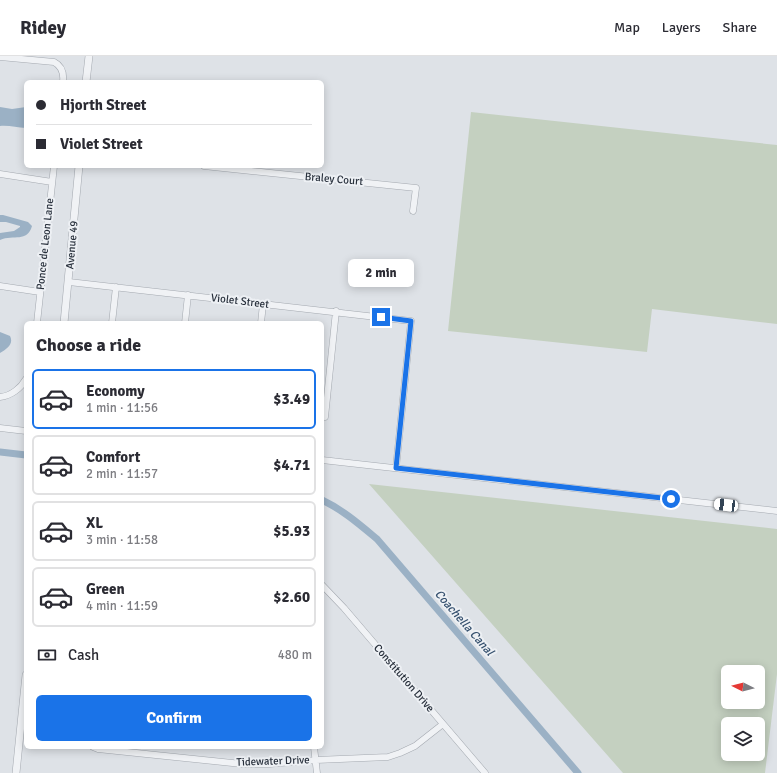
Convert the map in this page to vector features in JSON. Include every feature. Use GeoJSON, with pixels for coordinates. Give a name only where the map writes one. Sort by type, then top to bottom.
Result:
{"type":"FeatureCollection","features":[{"type":"Feature","properties":{"kind":"street"},"geometry":{"type":"LineString","coordinates":[[86,80],[88,56]]}},
{"type":"Feature","properties":{"kind":"street"},"geometry":{"type":"LineString","coordinates":[[0,57],[54,62],[60,65],[64,74],[63,80]]}},
{"type":"Feature","properties":{"kind":"street","name":"Ponce de Leon Lane"},"geometry":{"type":"LineString","coordinates":[[37,321],[54,168]]}},
{"type":"Feature","properties":{"kind":"street","name":"Avenue 49"},"geometry":{"type":"LineString","coordinates":[[64,321],[79,168]]}},
{"type":"Feature","properties":{"kind":"street","name":"Braley Court"},"geometry":{"type":"LineString","coordinates":[[223,168],[416,188],[413,211]]}},
{"type":"Feature","properties":{"kind":"street"},"geometry":{"type":"LineString","coordinates":[[0,174],[52,182]]}},
{"type":"Feature","properties":{"kind":"street","name":"Violet Street"},"geometry":{"type":"LineString","coordinates":[[69,282],[336,311],[411,321],[396,468]]}},
{"type":"Feature","properties":{"kind":"street"},"geometry":{"type":"LineString","coordinates":[[0,286],[40,292]]}},
{"type":"Feature","properties":{"kind":"street"},"geometry":{"type":"LineString","coordinates":[[112,321],[116,287]]}},
{"type":"Feature","properties":{"kind":"street"},"geometry":{"type":"LineString","coordinates":[[185,321],[188,295]]}},
{"type":"Feature","properties":{"kind":"street"},"geometry":{"type":"LineString","coordinates":[[261,321],[263,304]]}},
{"type":"Feature","properties":{"kind":"street"},"geometry":{"type":"LineString","coordinates":[[325,417],[336,311]]}},
{"type":"Feature","properties":{"kind":"street"},"geometry":{"type":"LineString","coordinates":[[0,397],[10,394],[24,383]]}},
{"type":"Feature","properties":{"kind":"street"},"geometry":{"type":"LineString","coordinates":[[0,428],[24,431]]}},
{"type":"Feature","properties":{"kind":"street"},"geometry":{"type":"LineString","coordinates":[[324,460],[777,511]]}},
{"type":"Feature","properties":{"kind":"street","name":"Constitution Drive"},"geometry":{"type":"LineString","coordinates":[[324,586],[485,773]]}},
{"type":"Feature","properties":{"kind":"street"},"geometry":{"type":"LineString","coordinates":[[16,773],[24,695]]}},
{"type":"Feature","properties":{"kind":"street","name":"Tidewater Drive"},"geometry":{"type":"LineString","coordinates":[[98,749],[242,764],[269,764],[316,760],[388,757],[415,746],[443,724]]}},
{"type":"Feature","properties":{"kind":"street"},"geometry":{"type":"LineString","coordinates":[[314,749],[317,773]]}},
{"type":"Feature","properties":{"kind":"green space"},"geometry":{"type":"Polygon","coordinates":[[[471,112],[777,145],[777,324],[652,309],[647,352],[448,331],[471,112]]]}},
{"type":"Feature","properties":{"kind":"green space"},"geometry":{"type":"Polygon","coordinates":[[[369,484],[777,529],[777,674],[765,773],[623,773],[369,484]]]}},
{"type":"Feature","properties":{"kind":"water"},"geometry":{"type":"Polygon","coordinates":[[[0,107],[12,109],[24,107],[24,128],[0,126],[0,107]]]}},
{"type":"Feature","properties":{"kind":"water"},"geometry":{"type":"Polygon","coordinates":[[[0,215],[28,222],[32,226],[30,231],[27,235],[0,240],[0,233],[14,231],[20,226],[0,222],[0,215]]]}},
{"type":"Feature","properties":{"kind":"water"},"geometry":{"type":"Polygon","coordinates":[[[0,332],[10,336],[11,341],[7,348],[0,353],[0,332]]]}},
{"type":"Feature","properties":{"kind":"waterway","name":"Coachella Canal"},"geometry":{"type":"LineString","coordinates":[[0,452],[24,455]]}},
{"type":"Feature","properties":{"kind":"waterway","name":"Coachella Canal"},"geometry":{"type":"LineString","coordinates":[[324,501],[344,513],[377,539],[578,773]]}},
{"type":"Feature","properties":{"kind":"route"},"geometry":{"type":"LineString","coordinates":[[381,317],[411,321],[396,468],[671,499]]}}]}
